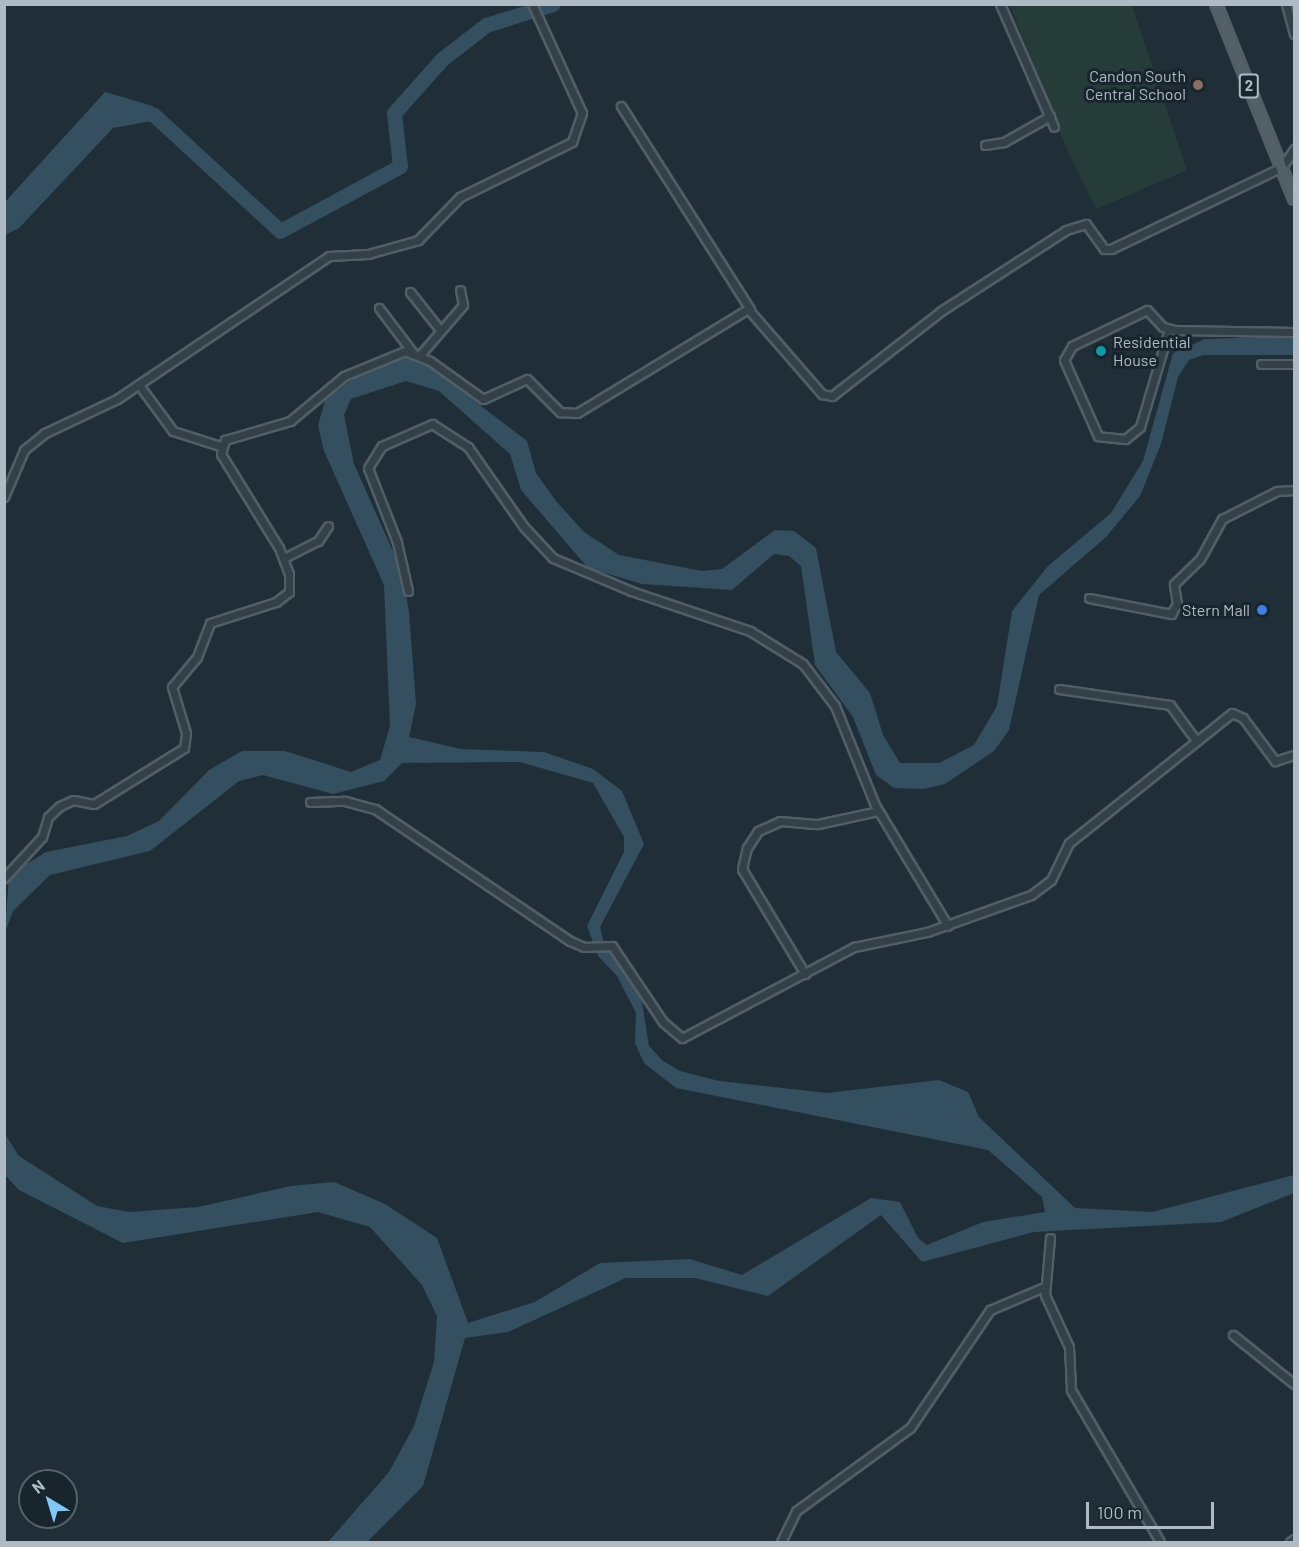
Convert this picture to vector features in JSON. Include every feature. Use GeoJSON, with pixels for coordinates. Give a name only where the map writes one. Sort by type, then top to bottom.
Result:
{"type":"FeatureCollection","features":[{"type":"Feature","properties":{"kind":"main road","name":"2"},"geometry":{"type":"LineString","coordinates":[[1216,4],[1294,199]]}},
{"type":"Feature","properties":{"kind":"street"},"geometry":{"type":"LineString","coordinates":[[1000,4],[1054,127]]}},
{"type":"Feature","properties":{"kind":"street"},"geometry":{"type":"LineString","coordinates":[[1286,4],[1294,34]]}},
{"type":"Feature","properties":{"kind":"street"},"geometry":{"type":"LineString","coordinates":[[4,497],[32,442],[138,385],[329,256],[368,254],[418,240],[460,197],[572,142],[582,113],[532,6]]}},
{"type":"Feature","properties":{"kind":"street"},"geometry":{"type":"LineString","coordinates":[[621,106],[750,309],[818,388],[832,396],[933,317],[1066,230],[1086,224],[1107,250],[1282,167],[1294,149]]}},
{"type":"Feature","properties":{"kind":"street"},"geometry":{"type":"LineString","coordinates":[[984,145],[1004,142],[1050,116]]}},
{"type":"Feature","properties":{"kind":"street"},"geometry":{"type":"LineString","coordinates":[[220,446],[236,435],[290,421],[357,370],[394,354],[417,354],[463,305],[460,290]]}},
{"type":"Feature","properties":{"kind":"street"},"geometry":{"type":"LineString","coordinates":[[410,292],[440,330]]}},
{"type":"Feature","properties":{"kind":"street"},"geometry":{"type":"LineString","coordinates":[[379,308],[417,354],[483,399],[527,379],[560,412],[570,415],[750,309]]}},
{"type":"Feature","properties":{"kind":"street"},"geometry":{"type":"LineString","coordinates":[[1169,329],[1140,428],[1125,439],[1098,436],[1064,360],[1065,350],[1148,310],[1169,329],[1294,332]]}},
{"type":"Feature","properties":{"kind":"street"},"geometry":{"type":"LineString","coordinates":[[1261,363],[1294,364]]}},
{"type":"Feature","properties":{"kind":"street"},"geometry":{"type":"LineString","coordinates":[[4,878],[42,837],[48,817],[60,806],[73,800],[94,804],[184,748],[186,733],[172,687],[197,657],[210,623],[276,602],[289,592],[284,558],[220,446],[173,431],[138,385]]}},
{"type":"Feature","properties":{"kind":"street"},"geometry":{"type":"LineString","coordinates":[[408,591],[397,542],[368,468],[382,446],[432,424],[468,447],[524,528],[553,558],[642,595],[750,631],[802,664],[848,732],[878,811],[948,926]]}},
{"type":"Feature","properties":{"kind":"street"},"geometry":{"type":"LineString","coordinates":[[1089,598],[1171,614],[1177,604],[1174,584],[1200,559],[1222,519],[1277,491],[1294,490]]}},
{"type":"Feature","properties":{"kind":"street"},"geometry":{"type":"LineString","coordinates":[[284,558],[318,541],[328,526]]}},
{"type":"Feature","properties":{"kind":"street"},"geometry":{"type":"LineString","coordinates":[[1059,688],[1170,705],[1195,739]]}},
{"type":"Feature","properties":{"kind":"street"},"geometry":{"type":"LineString","coordinates":[[310,802],[345,801],[375,809],[570,941],[590,947],[605,946],[618,952],[663,1022],[682,1038],[854,947],[948,926],[1017,903],[1041,888],[1069,843],[1195,739],[1237,712],[1275,761],[1294,755]]}},
{"type":"Feature","properties":{"kind":"street"},"geometry":{"type":"LineString","coordinates":[[805,974],[742,869],[747,848],[758,831],[780,821],[818,824],[878,811]]}},
{"type":"Feature","properties":{"kind":"street"},"geometry":{"type":"LineString","coordinates":[[1050,1238],[1044,1287],[1071,1354],[1073,1395],[1160,1542]]}},
{"type":"Feature","properties":{"kind":"street"},"geometry":{"type":"LineString","coordinates":[[781,1542],[796,1511],[910,1428],[990,1310],[1044,1287]]}},
{"type":"Feature","properties":{"kind":"street"},"geometry":{"type":"LineString","coordinates":[[1233,1335],[1294,1384]]}},
{"type":"Feature","properties":{"kind":"street"},"geometry":{"type":"LineString","coordinates":[[1290,1542],[1294,1539]]}},
{"type":"Feature","properties":{"kind":"green space"},"geometry":{"type":"Polygon","coordinates":[[[1010,5],[1132,5],[1187,170],[1096,209],[1065,145],[1010,5]]]}},
{"type":"Feature","properties":{"kind":"water"},"geometry":{"type":"Polygon","coordinates":[[[105,92],[153,106],[151,121],[113,128],[19,228],[5,235],[5,202],[105,92]]]}},
{"type":"Feature","properties":{"kind":"water"},"geometry":{"type":"Polygon","coordinates":[[[1294,336],[1294,355],[1203,355],[1189,360],[1178,377],[1161,444],[1140,496],[1106,537],[1039,595],[1009,730],[994,751],[945,784],[924,789],[894,788],[876,775],[853,717],[815,665],[801,566],[789,556],[774,554],[732,590],[642,584],[588,568],[521,490],[510,454],[439,391],[406,381],[351,399],[344,415],[354,464],[401,569],[409,612],[416,704],[409,737],[461,749],[544,752],[593,769],[622,791],[644,844],[600,927],[605,947],[619,959],[642,1002],[649,1046],[663,1061],[680,1071],[719,1081],[827,1093],[939,1080],[968,1092],[979,1117],[1075,1208],[1152,1212],[1294,1175],[1294,1193],[1221,1222],[1034,1232],[922,1262],[881,1215],[768,1296],[695,1278],[626,1278],[508,1332],[465,1338],[423,1486],[367,1542],[328,1542],[389,1472],[414,1426],[434,1362],[437,1316],[422,1285],[370,1227],[318,1212],[123,1243],[19,1190],[5,1175],[5,1134],[19,1156],[97,1206],[129,1212],[198,1207],[291,1186],[334,1182],[385,1204],[437,1238],[468,1323],[535,1302],[600,1263],[690,1259],[742,1275],[871,1198],[900,1202],[918,1238],[927,1245],[983,1222],[1045,1212],[1042,1197],[988,1150],[676,1088],[644,1063],[635,1043],[636,1013],[617,976],[598,956],[587,926],[624,852],[624,837],[593,783],[520,762],[402,763],[384,781],[333,794],[263,775],[239,781],[150,851],[50,875],[13,911],[5,932],[9,875],[46,852],[127,836],[159,821],[209,770],[242,751],[285,751],[351,772],[380,760],[390,726],[384,585],[324,451],[318,425],[325,401],[365,369],[397,357],[419,359],[527,441],[536,473],[556,501],[584,532],[619,555],[702,571],[722,569],[775,530],[794,531],[816,548],[836,652],[870,693],[883,735],[900,763],[939,763],[974,745],[997,706],[1012,611],[1048,566],[1111,513],[1143,461],[1173,353],[1205,339],[1294,336]]]}},
{"type":"Feature","properties":{"kind":"waterway"},"geometry":{"type":"LineString","coordinates":[[135,109],[154,115],[280,231],[400,166],[394,113],[442,59],[486,25],[553,4]]}},
{"type":"Feature","properties":{"kind":"place","name":"Candon South Central School"},"geometry":{"type":"Point","coordinates":[1198,85]}},
{"type":"Feature","properties":{"kind":"place","name":"Residential House"},"geometry":{"type":"Point","coordinates":[1101,351]}},
{"type":"Feature","properties":{"kind":"place","name":"Stern Mall"},"geometry":{"type":"Point","coordinates":[1262,610]}}]}
